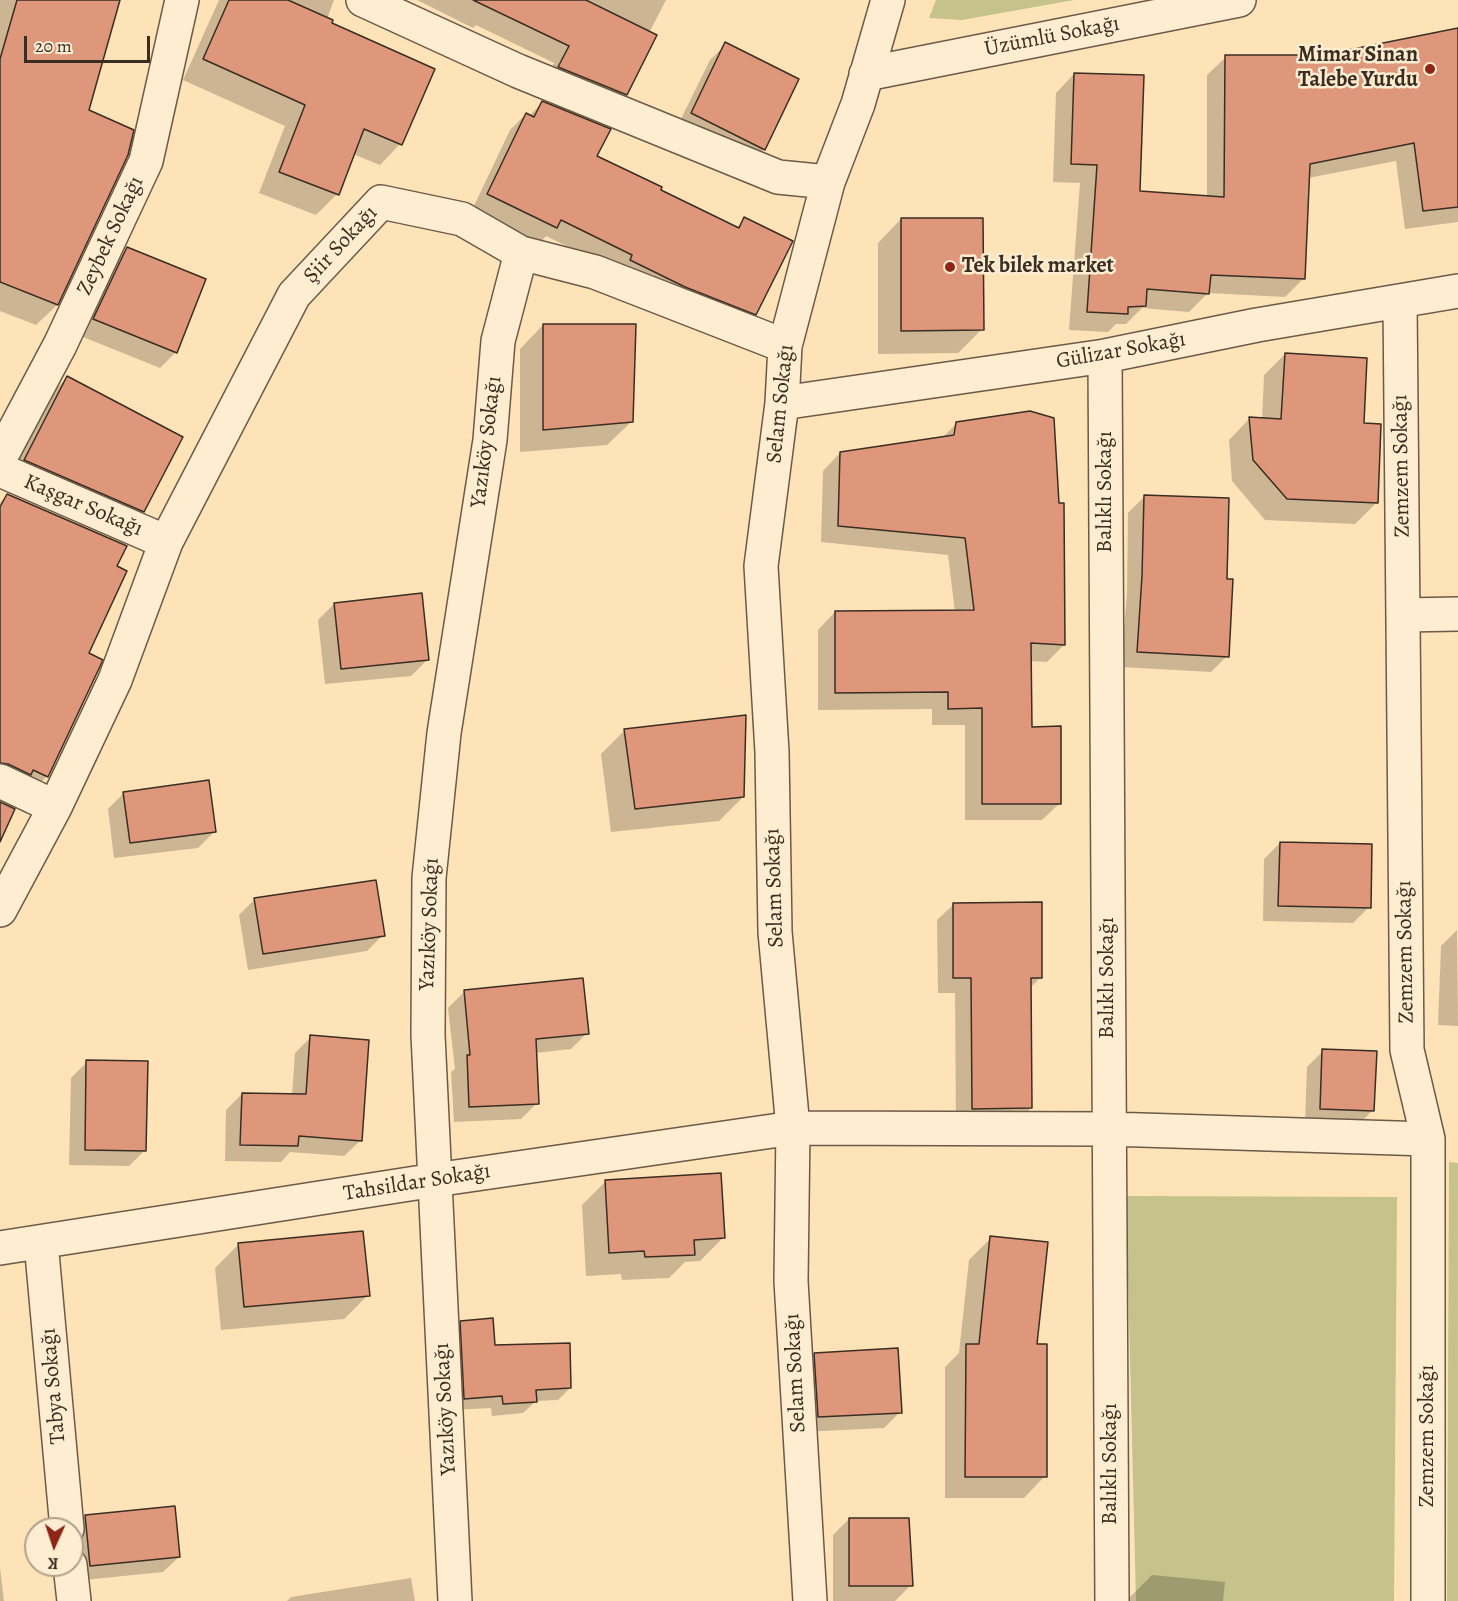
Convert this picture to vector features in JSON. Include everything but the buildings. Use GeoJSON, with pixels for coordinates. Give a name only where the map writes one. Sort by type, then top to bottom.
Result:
{"type":"FeatureCollection","features":[{"type":"Feature","properties":{"kind":"street","name":"Zeybek Sokağı"},"geometry":{"type":"LineString","coordinates":[[0,458],[60,345],[146,161],[182,0]]}},
{"type":"Feature","properties":{"kind":"street"},"geometry":{"type":"LineString","coordinates":[[363,0],[518,71],[778,177],[828,182]]}},
{"type":"Feature","properties":{"kind":"street","name":"Selam Sokağı"},"geometry":{"type":"LineString","coordinates":[[810,1601],[791,1281],[793,1128],[775,932],[772,752],[761,566],[782,404],[785,346],[828,182],[858,104],[888,0]]}},
{"type":"Feature","properties":{"kind":"street","name":"Üzümlü Sokağı"},"geometry":{"type":"LineString","coordinates":[[866,74],[1239,0]]}},
{"type":"Feature","properties":{"kind":"street","name":"Şiir Sokağı"},"geometry":{"type":"LineString","coordinates":[[166,542],[294,294],[381,202],[462,219],[521,253],[595,272],[785,346]]}},
{"type":"Feature","properties":{"kind":"street","name":"Yazıköy Sokağı"},"geometry":{"type":"LineString","coordinates":[[455,1601],[428,1035],[429,878],[444,733],[490,440],[498,341],[521,253]]}},
{"type":"Feature","properties":{"kind":"street","name":"Gülizar Sokağı"},"geometry":{"type":"LineString","coordinates":[[782,404],[1106,356],[1257,325],[1458,291]]}},
{"type":"Feature","properties":{"kind":"street","name":"Zemzem Sokağı"},"geometry":{"type":"LineString","coordinates":[[1400,301],[1407,1050],[1428,1139],[1428,1601]]}},
{"type":"Feature","properties":{"kind":"street","name":"Balıklı Sokağı"},"geometry":{"type":"LineString","coordinates":[[1106,356],[1112,1601]]}},
{"type":"Feature","properties":{"kind":"street","name":"Kaşgar Sokağı"},"geometry":{"type":"LineString","coordinates":[[0,470],[166,542]]}},
{"type":"Feature","properties":{"kind":"street"},"geometry":{"type":"LineString","coordinates":[[0,910],[55,807],[115,680],[166,542]]}},
{"type":"Feature","properties":{"kind":"street"},"geometry":{"type":"LineString","coordinates":[[1404,615],[1458,614]]}},
{"type":"Feature","properties":{"kind":"street"},"geometry":{"type":"LineString","coordinates":[[0,782],[55,807]]}},
{"type":"Feature","properties":{"kind":"street","name":"Tahsildar Sokağı"},"geometry":{"type":"LineString","coordinates":[[0,1248],[435,1180],[793,1128],[1108,1129],[1428,1139]]}},
{"type":"Feature","properties":{"kind":"street","name":"Tabya Sokağı"},"geometry":{"type":"LineString","coordinates":[[41,1242],[66,1517]]}},
{"type":"Feature","properties":{"kind":"street"},"geometry":{"type":"LineString","coordinates":[[71,1577],[74,1601]]}},
{"type":"Feature","properties":{"kind":"shaded area"},"geometry":{"type":"Polygon","coordinates":[[[936,0],[1074,0],[962,20],[929,18],[936,0]]]}},
{"type":"Feature","properties":{"kind":"shaded area"},"geometry":{"type":"Polygon","coordinates":[[[1449,1162],[1458,1163],[1458,1601],[1447,1601],[1449,1162]]]}},
{"type":"Feature","properties":{"kind":"shaded area"},"geometry":{"type":"Polygon","coordinates":[[[1126,1196],[1397,1197],[1394,1601],[1136,1601],[1126,1196]]]}},
{"type":"Feature","properties":{"kind":"place","name":"Mimar Sinan Talebe Yurdu"},"geometry":{"type":"Point","coordinates":[1430,69]}},
{"type":"Feature","properties":{"kind":"place","name":"Tek bilek market"},"geometry":{"type":"Point","coordinates":[950,267]}}]}
